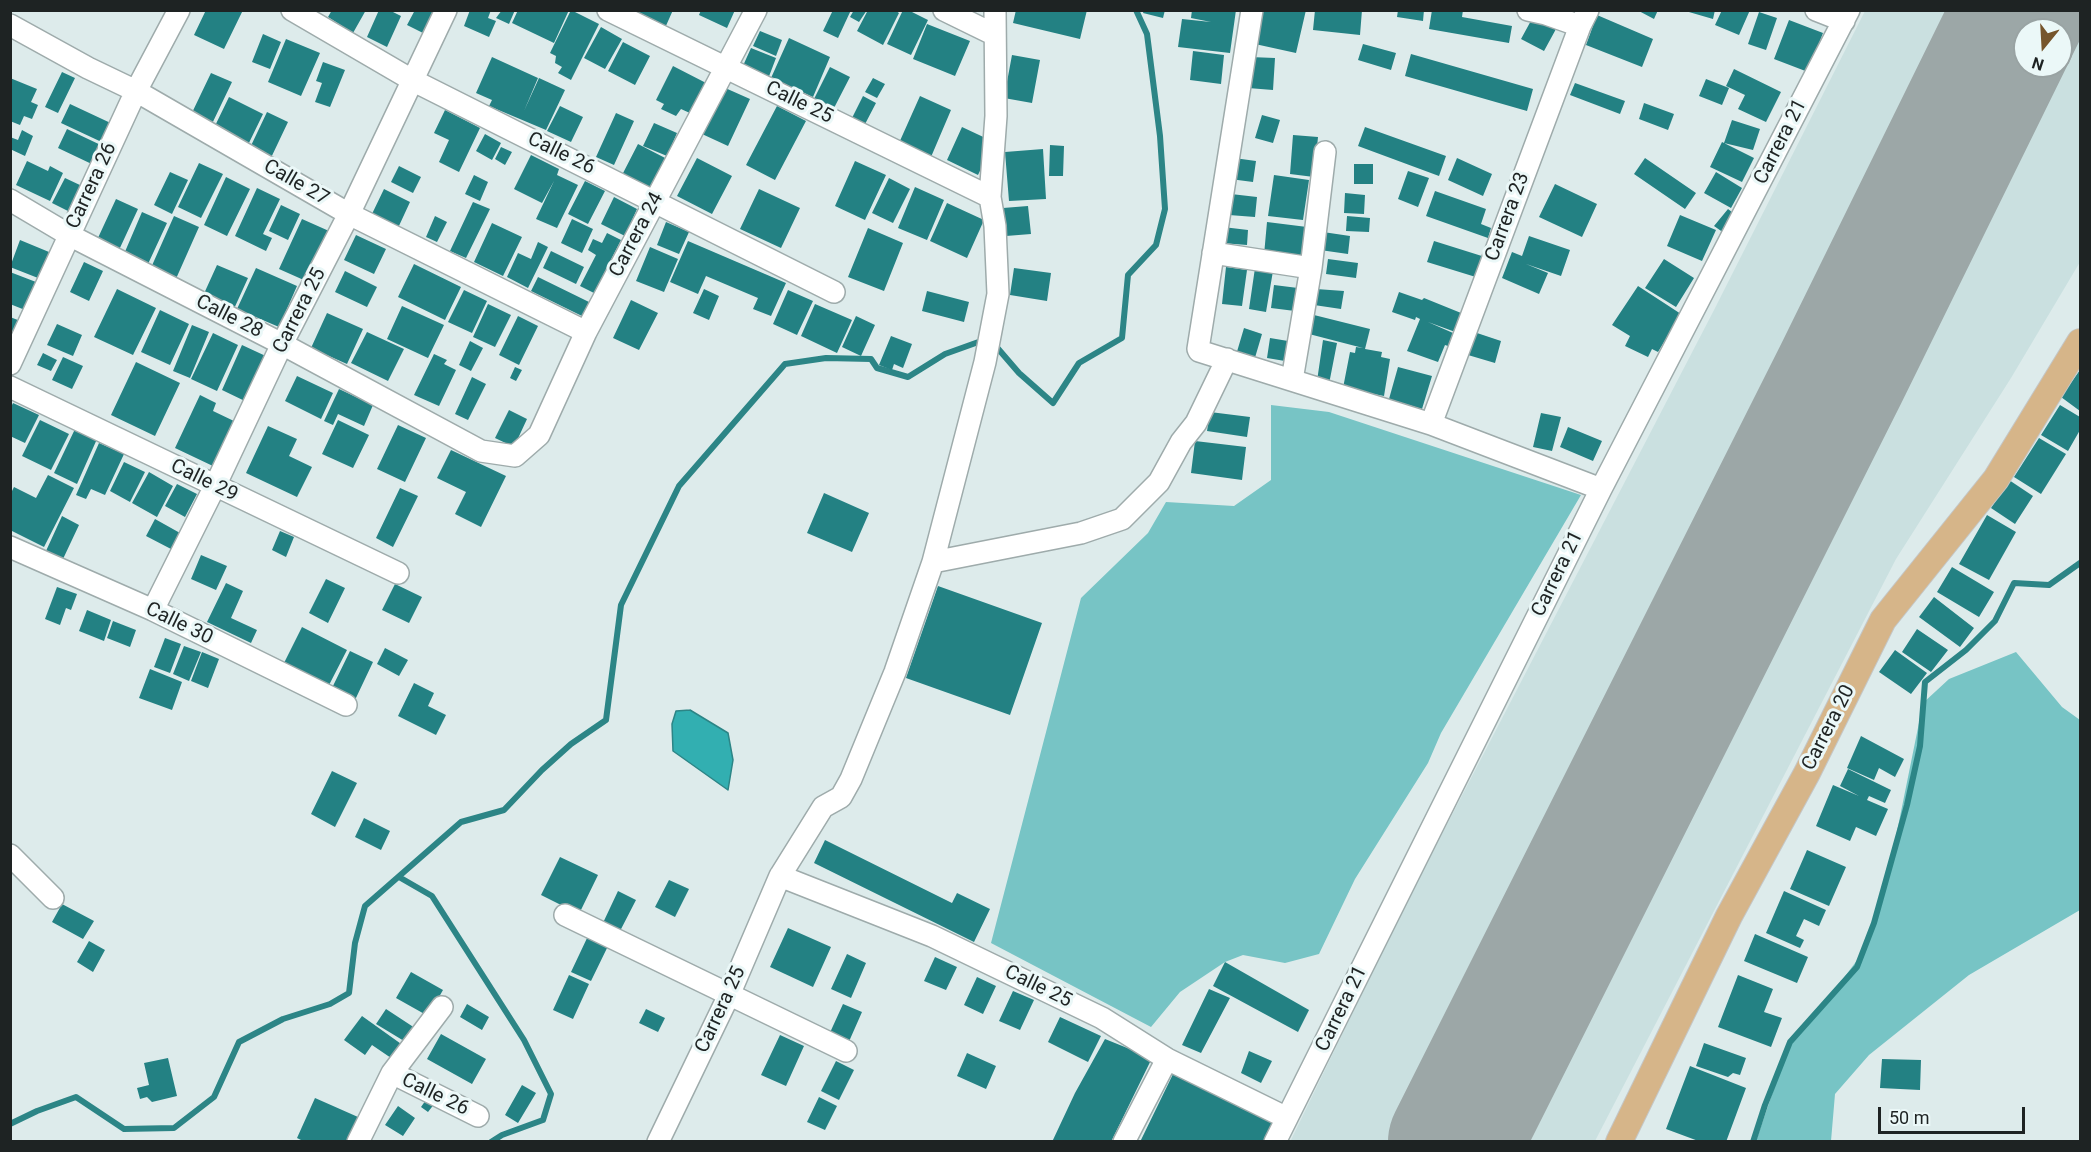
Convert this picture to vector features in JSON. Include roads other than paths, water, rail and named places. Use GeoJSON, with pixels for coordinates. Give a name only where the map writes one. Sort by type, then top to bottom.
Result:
{"type":"FeatureCollection","features":[{"type":"Feature","properties":{"kind":"main road","name":"Carrera 20"},"geometry":{"type":"LineString","coordinates":[[1619,1142],[1729,916],[1807,773],[1883,620],[1996,479],[2080,342]]}},
{"type":"Feature","properties":{"kind":"street","name":"Carrera 26"},"geometry":{"type":"LineString","coordinates":[[12,357],[136,92],[179,10]]}},
{"type":"Feature","properties":{"kind":"street","name":"Calle 26"},"geometry":{"type":"LineString","coordinates":[[292,10],[412,80],[834,292]]}},
{"type":"Feature","properties":{"kind":"street","name":"Carrera 25"},"geometry":{"type":"LineString","coordinates":[[153,610],[282,344],[349,213],[446,10]]}},
{"type":"Feature","properties":{"kind":"street","name":"Calle 25"},"geometry":{"type":"LineString","coordinates":[[608,10],[990,197]]}},
{"type":"Feature","properties":{"kind":"street","name":"Carrera 24"},"geometry":{"type":"LineString","coordinates":[[515,456],[539,435],[586,332],[756,10]]}},
{"type":"Feature","properties":{"kind":"street"},"geometry":{"type":"LineString","coordinates":[[944,10],[995,35]]}},
{"type":"Feature","properties":{"kind":"street","name":"Carrera 25"},"geometry":{"type":"LineString","coordinates":[[658,1142],[729,995],[780,876],[823,807],[841,797],[851,779],[895,672],[933,562],[985,362],[998,294],[995,226],[990,197],[996,116],[995,10]]}},
{"type":"Feature","properties":{"kind":"street"},"geometry":{"type":"LineString","coordinates":[[1252,10],[1197,346],[1199,351],[1431,424],[1601,489]]}},
{"type":"Feature","properties":{"kind":"street"},"geometry":{"type":"LineString","coordinates":[[1528,10],[1584,18]]}},
{"type":"Feature","properties":{"kind":"street"},"geometry":{"type":"LineString","coordinates":[[1816,10],[1846,16]]}},
{"type":"Feature","properties":{"kind":"street","name":"Carrera 21"},"geometry":{"type":"LineString","coordinates":[[1275,1142],[1601,489],[1846,16]]}},
{"type":"Feature","properties":{"kind":"street","name":"Carrera 23"},"geometry":{"type":"LineString","coordinates":[[1431,424],[1584,18]]}},
{"type":"Feature","properties":{"kind":"street","name":"Calle 27"},"geometry":{"type":"LineString","coordinates":[[10,25],[136,92],[349,213],[586,332]]}},
{"type":"Feature","properties":{"kind":"street"},"geometry":{"type":"LineString","coordinates":[[1292,380],[1311,268],[1325,152]]}},
{"type":"Feature","properties":{"kind":"street","name":"Calle 28"},"geometry":{"type":"LineString","coordinates":[[10,200],[69,236],[282,344],[481,450],[515,456]]}},
{"type":"Feature","properties":{"kind":"street"},"geometry":{"type":"LineString","coordinates":[[1213,253],[1311,268]]}},
{"type":"Feature","properties":{"kind":"street"},"geometry":{"type":"LineString","coordinates":[[933,562],[1081,533],[1122,519],[1159,482],[1181,442],[1196,423],[1227,359]]}},
{"type":"Feature","properties":{"kind":"street","name":"Calle 29"},"geometry":{"type":"LineString","coordinates":[[10,387],[398,573]]}},
{"type":"Feature","properties":{"kind":"street","name":"Calle 30"},"geometry":{"type":"LineString","coordinates":[[10,547],[153,610],[346,705]]}},
{"type":"Feature","properties":{"kind":"street"},"geometry":{"type":"LineString","coordinates":[[10,855],[53,898]]}},
{"type":"Feature","properties":{"kind":"street","name":"Calle 25"},"geometry":{"type":"LineString","coordinates":[[780,876],[932,936],[1102,1018],[1167,1059],[1287,1118]]}},
{"type":"Feature","properties":{"kind":"street"},"geometry":{"type":"LineString","coordinates":[[565,915],[846,1051]]}},
{"type":"Feature","properties":{"kind":"street"},"geometry":{"type":"LineString","coordinates":[[358,1142],[392,1073],[442,1007]]}},
{"type":"Feature","properties":{"kind":"street"},"geometry":{"type":"LineString","coordinates":[[1124,1142],[1167,1059]]}},
{"type":"Feature","properties":{"kind":"street","name":"Calle 26"},"geometry":{"type":"LineString","coordinates":[[392,1073],[478,1116]]}},
{"type":"Feature","properties":{"kind":"waterway"},"geometry":{"type":"LineString","coordinates":[[994,344],[1019,373],[1053,403],[1079,363],[1122,338],[1128,275],[1156,245],[1165,209],[1160,136],[1147,34],[1136,10]]}},
{"type":"Feature","properties":{"kind":"waterway"},"geometry":{"type":"LineString","coordinates":[[10,1124],[37,1111],[76,1097],[124,1129],[174,1128],[214,1097],[239,1042],[283,1019],[330,1004],[349,993],[355,943],[365,906],[461,822],[504,810],[542,770],[571,744],[606,720],[621,605],[679,486],[785,364],[826,358],[871,359],[877,368],[908,377],[945,354],[984,340]]}},
{"type":"Feature","properties":{"kind":"waterway"},"geometry":{"type":"LineString","coordinates":[[1753,1142],[1790,1042],[1857,967],[1874,923],[1907,805],[1920,746],[1925,682],[1966,650],[1995,621],[2014,583],[2049,585],[2080,563]]}},
{"type":"Feature","properties":{"kind":"waterway"},"geometry":{"type":"LineString","coordinates":[[399,877],[432,896],[524,1040],[551,1094],[543,1120],[502,1135],[491,1142]]}}]}
